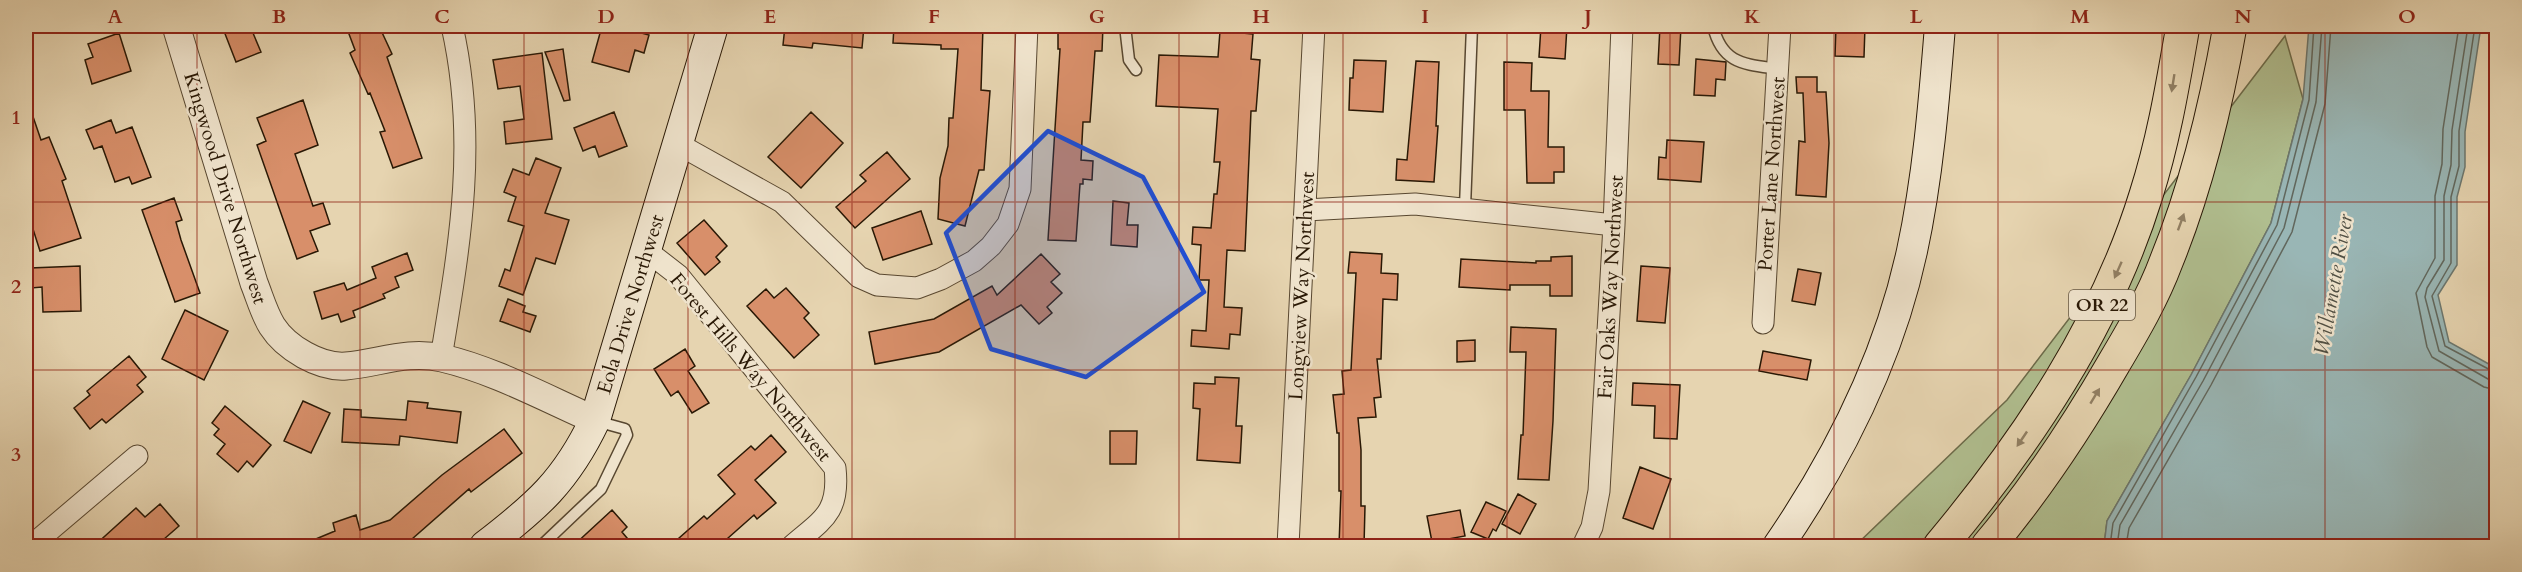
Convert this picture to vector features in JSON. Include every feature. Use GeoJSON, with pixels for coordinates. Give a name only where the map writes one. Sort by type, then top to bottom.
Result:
{"type":"FeatureCollection","features":[{"type":"Feature","properties":{"kind":"highway","name":"OR 22"},"geometry":{"type":"LineString","coordinates":[[1940,546],[2009,457],[2052,394],[2099,310],[2121,264],[2146,195],[2169,110],[2183,26]]}},
{"type":"Feature","properties":{"kind":"highway","name":"OR 22"},"geometry":{"type":"LineString","coordinates":[[1988,546],[2067,440],[2128,339],[2166,264],[2202,157],[2220,83],[2230,26]]}},
{"type":"Feature","properties":{"kind":"main road","name":"Eola Drive Northwest"},"geometry":{"type":"LineString","coordinates":[[498,540],[546,496],[569,469],[595,420],[713,26]]}},
{"type":"Feature","properties":{"kind":"main road"},"geometry":{"type":"LineString","coordinates":[[1778,546],[1804,508],[1841,444],[1874,372],[1894,317],[1912,252],[1922,195],[1940,26]]}},
{"type":"Feature","properties":{"kind":"street","name":"Kingwood Drive Northwest"},"geometry":{"type":"LineString","coordinates":[[176,26],[254,283],[273,327],[293,347],[317,360],[345,366],[404,356],[441,358],[495,376],[595,420]]}},
{"type":"Feature","properties":{"kind":"street"},"geometry":{"type":"LineString","coordinates":[[441,358],[461,242],[466,171],[464,106],[452,26]]}},
{"type":"Feature","properties":{"kind":"street"},"geometry":{"type":"LineString","coordinates":[[678,144],[782,202],[859,277],[877,285],[917,288],[941,279],[974,261],[991,246],[1008,224],[1020,189],[1027,26]]}},
{"type":"Feature","properties":{"kind":"street","name":"Longview Way Northwest"},"geometry":{"type":"LineString","coordinates":[[1288,546],[1314,26]]}},
{"type":"Feature","properties":{"kind":"street","name":"Fair Oaks Way Northwest"},"geometry":{"type":"LineString","coordinates":[[1582,546],[1592,527],[1599,491],[1614,225],[1622,26]]}},
{"type":"Feature","properties":{"kind":"street","name":"Porter Lane Northwest"},"geometry":{"type":"LineString","coordinates":[[1763,323],[1780,26]]}},
{"type":"Feature","properties":{"kind":"street"},"geometry":{"type":"LineString","coordinates":[[1305,210],[1382,204],[1465,207],[1614,225]]}},
{"type":"Feature","properties":{"kind":"street","name":"Forest Hills Way Northwest"},"geometry":{"type":"LineString","coordinates":[[646,251],[678,275],[835,468],[837,490],[828,514],[792,546]]}},
{"type":"Feature","properties":{"kind":"street"},"geometry":{"type":"LineString","coordinates":[[31,546],[137,456]]}},
{"type":"Feature","properties":{"kind":"lane"},"geometry":{"type":"LineString","coordinates":[[1125,26],[1129,60],[1136,70]]}},
{"type":"Feature","properties":{"kind":"lane"},"geometry":{"type":"LineString","coordinates":[[1465,207],[1472,26]]}},
{"type":"Feature","properties":{"kind":"lane"},"geometry":{"type":"LineString","coordinates":[[1713,26],[1716,41],[1740,63],[1778,69]]}},
{"type":"Feature","properties":{"kind":"lane"},"geometry":{"type":"LineString","coordinates":[[541,546],[601,489],[627,435],[625,429],[595,420]]}},
{"type":"Feature","properties":{"kind":"highlighted area"},"geometry":{"type":"Polygon","coordinates":[[[1048,131],[1143,177],[1204,292],[1086,377],[991,349],[946,233],[1048,131]]]}},
{"type":"Feature","properties":{"kind":"green space"},"geometry":{"type":"Polygon","coordinates":[[[2285,36],[2303,99],[2271,223],[2191,375],[2107,521],[2104,546],[1855,546],[2007,400],[2285,36]]]}},
{"type":"Feature","properties":{"kind":"water","name":"Willamette River"},"geometry":{"type":"Polygon","coordinates":[[[2309,26],[2481,26],[2465,132],[2465,167],[2457,197],[2457,265],[2438,295],[2449,342],[2496,368],[2496,546],[2104,546],[2107,521],[2191,375],[2271,223],[2303,99],[2309,26]]]}},
{"type":"Feature","properties":{"kind":"building"},"geometry":{"type":"Polygon","coordinates":[[[222,26],[250,26],[261,52],[236,62],[222,26]]]}},
{"type":"Feature","properties":{"kind":"building"},"geometry":{"type":"Polygon","coordinates":[[[346,26],[379,26],[392,54],[387,57],[422,158],[393,168],[380,132],[385,131],[370,93],[368,94],[350,53],[355,50],[346,26]]]}},
{"type":"Feature","properties":{"kind":"building"},"geometry":{"type":"Polygon","coordinates":[[[602,26],[615,26],[649,35],[644,53],[635,50],[629,72],[592,62],[602,26]]]}},
{"type":"Feature","properties":{"kind":"building"},"geometry":{"type":"Polygon","coordinates":[[[785,26],[864,26],[862,48],[813,43],[812,48],[783,45],[785,26]]]}},
{"type":"Feature","properties":{"kind":"building"},"geometry":{"type":"Polygon","coordinates":[[[894,26],[983,26],[981,90],[990,91],[984,170],[979,170],[965,226],[938,219],[940,178],[948,146],[949,118],[953,118],[958,49],[941,49],[941,45],[893,43],[894,26]]]}},
{"type":"Feature","properties":{"kind":"building"},"geometry":{"type":"Polygon","coordinates":[[[1073,26],[1103,26],[1102,51],[1095,51],[1090,122],[1083,122],[1081,160],[1093,161],[1092,180],[1083,179],[1083,184],[1080,184],[1076,241],[1048,240],[1060,49],[1058,49],[1058,30],[1073,31],[1073,26]]]}},
{"type":"Feature","properties":{"kind":"building"},"geometry":{"type":"Polygon","coordinates":[[[1541,26],[1567,26],[1565,59],[1539,57],[1541,26]]]}},
{"type":"Feature","properties":{"kind":"building"},"geometry":{"type":"Polygon","coordinates":[[[1660,26],[1681,26],[1679,65],[1658,64],[1660,26]]]}},
{"type":"Feature","properties":{"kind":"building"},"geometry":{"type":"Polygon","coordinates":[[[1836,26],[1865,26],[1864,57],[1835,56],[1836,26]]]}},
{"type":"Feature","properties":{"kind":"building"},"geometry":{"type":"Polygon","coordinates":[[[1220,31],[1253,34],[1251,59],[1260,60],[1256,111],[1251,111],[1245,251],[1227,250],[1224,307],[1242,308],[1240,335],[1230,334],[1229,349],[1191,346],[1192,330],[1206,331],[1209,280],[1199,280],[1201,245],[1192,244],[1193,227],[1211,228],[1220,162],[1214,162],[1218,109],[1156,106],[1159,55],[1218,57],[1220,31]]]}},
{"type":"Feature","properties":{"kind":"building"},"geometry":{"type":"Polygon","coordinates":[[[119,33],[131,71],[92,84],[85,60],[93,57],[88,44],[119,33]]]}},
{"type":"Feature","properties":{"kind":"building"},"geometry":{"type":"Polygon","coordinates":[[[563,49],[570,100],[564,101],[545,52],[563,49]]]}},
{"type":"Feature","properties":{"kind":"building"},"geometry":{"type":"Polygon","coordinates":[[[542,53],[552,139],[506,144],[504,122],[524,119],[520,86],[498,89],[493,60],[542,53]]]}},
{"type":"Feature","properties":{"kind":"building"},"geometry":{"type":"Polygon","coordinates":[[[1696,59],[1726,62],[1725,80],[1716,79],[1715,96],[1694,95],[1696,59]]]}},
{"type":"Feature","properties":{"kind":"building"},"geometry":{"type":"Polygon","coordinates":[[[1354,60],[1386,61],[1383,112],[1349,110],[1350,78],[1353,78],[1354,60]]]}},
{"type":"Feature","properties":{"kind":"building"},"geometry":{"type":"Polygon","coordinates":[[[1416,61],[1439,62],[1434,182],[1396,180],[1397,159],[1407,160],[1416,61]]]}},
{"type":"Feature","properties":{"kind":"building"},"geometry":{"type":"Polygon","coordinates":[[[1504,62],[1532,63],[1531,91],[1549,91],[1548,147],[1564,147],[1564,172],[1554,172],[1554,183],[1527,183],[1525,110],[1504,110],[1504,62]]]}},
{"type":"Feature","properties":{"kind":"building"},"geometry":{"type":"Polygon","coordinates":[[[1796,77],[1817,77],[1817,92],[1826,92],[1829,143],[1826,197],[1796,195],[1799,141],[1805,142],[1803,93],[1797,93],[1796,77]]]}},
{"type":"Feature","properties":{"kind":"building"},"geometry":{"type":"Polygon","coordinates":[[[303,100],[318,145],[295,154],[313,206],[323,203],[330,224],[310,231],[318,251],[297,259],[257,145],[266,141],[257,118],[303,100]]]}},
{"type":"Feature","properties":{"kind":"building"},"geometry":{"type":"Polygon","coordinates":[[[26,102],[28,102],[41,140],[49,137],[66,179],[62,181],[81,238],[40,251],[32,226],[26,228],[26,209],[33,206],[26,188],[26,102]]]}},
{"type":"Feature","properties":{"kind":"building"},"geometry":{"type":"Polygon","coordinates":[[[614,112],[627,146],[599,157],[595,146],[583,151],[574,128],[614,112]]]}},
{"type":"Feature","properties":{"kind":"building"},"geometry":{"type":"Polygon","coordinates":[[[811,112],[843,143],[801,188],[768,157],[811,112]]]}},
{"type":"Feature","properties":{"kind":"building"},"geometry":{"type":"Polygon","coordinates":[[[111,120],[116,133],[132,127],[151,177],[132,184],[129,177],[115,182],[102,146],[94,149],[86,130],[111,120]]]}},
{"type":"Feature","properties":{"kind":"building"},"geometry":{"type":"Polygon","coordinates":[[[1667,140],[1704,142],[1701,182],[1658,179],[1659,157],[1666,158],[1667,140]]]}},
{"type":"Feature","properties":{"kind":"building"},"geometry":{"type":"Polygon","coordinates":[[[887,152],[910,179],[855,228],[836,207],[866,181],[860,175],[887,152]]]}},
{"type":"Feature","properties":{"kind":"building"},"geometry":{"type":"Polygon","coordinates":[[[536,158],[561,168],[545,213],[569,220],[555,264],[536,258],[523,295],[499,286],[505,269],[510,271],[524,226],[508,221],[516,197],[504,192],[513,169],[529,175],[536,158]]]}},
{"type":"Feature","properties":{"kind":"building"},"geometry":{"type":"Polygon","coordinates":[[[174,198],[182,220],[176,222],[200,293],[175,302],[142,210],[174,198]]]}},
{"type":"Feature","properties":{"kind":"building"},"geometry":{"type":"Polygon","coordinates":[[[1113,201],[1129,203],[1127,225],[1138,225],[1137,247],[1111,245],[1113,201]]]}},
{"type":"Feature","properties":{"kind":"building"},"geometry":{"type":"Polygon","coordinates":[[[921,211],[932,244],[883,260],[872,228],[921,211]]]}},
{"type":"Feature","properties":{"kind":"building"},"geometry":{"type":"Polygon","coordinates":[[[704,220],[727,246],[716,257],[720,262],[705,275],[677,243],[704,220]]]}},
{"type":"Feature","properties":{"kind":"building"},"geometry":{"type":"Polygon","coordinates":[[[1350,252],[1382,254],[1381,273],[1398,274],[1397,300],[1383,299],[1381,359],[1377,359],[1381,397],[1374,398],[1376,417],[1358,418],[1361,450],[1361,506],[1365,506],[1364,546],[1339,546],[1341,491],[1339,491],[1339,433],[1337,433],[1333,395],[1344,394],[1342,371],[1351,370],[1356,273],[1348,273],[1350,252]]]}},
{"type":"Feature","properties":{"kind":"building"},"geometry":{"type":"Polygon","coordinates":[[[407,253],[413,270],[395,277],[399,287],[383,294],[385,298],[353,311],[355,317],[341,322],[338,314],[322,319],[314,292],[344,283],[347,290],[376,278],[372,267],[407,253]]]}},
{"type":"Feature","properties":{"kind":"building"},"geometry":{"type":"Polygon","coordinates":[[[1041,254],[1060,274],[1051,282],[1062,293],[1047,307],[1052,313],[1039,324],[1021,305],[939,352],[875,364],[869,332],[934,319],[992,286],[997,295],[1041,254]]]}},
{"type":"Feature","properties":{"kind":"building"},"geometry":{"type":"Polygon","coordinates":[[[1572,256],[1572,296],[1550,296],[1550,285],[1510,285],[1510,290],[1459,287],[1461,259],[1536,263],[1536,261],[1551,261],[1551,257],[1572,256]]]}},
{"type":"Feature","properties":{"kind":"building"},"geometry":{"type":"Polygon","coordinates":[[[80,266],[81,311],[43,312],[42,287],[31,288],[30,268],[80,266]]]}},
{"type":"Feature","properties":{"kind":"building"},"geometry":{"type":"Polygon","coordinates":[[[1641,266],[1670,268],[1665,323],[1637,321],[1641,266]]]}},
{"type":"Feature","properties":{"kind":"building"},"geometry":{"type":"Polygon","coordinates":[[[1798,269],[1821,273],[1815,305],[1792,301],[1798,269]]]}},
{"type":"Feature","properties":{"kind":"building"},"geometry":{"type":"Polygon","coordinates":[[[786,288],[809,313],[804,318],[819,335],[794,358],[747,306],[766,289],[774,298],[786,288]]]}},
{"type":"Feature","properties":{"kind":"building"},"geometry":{"type":"Polygon","coordinates":[[[508,299],[525,306],[523,312],[536,316],[530,332],[500,321],[508,299]]]}},
{"type":"Feature","properties":{"kind":"building"},"geometry":{"type":"Polygon","coordinates":[[[185,310],[228,331],[204,380],[162,359],[185,310]]]}},
{"type":"Feature","properties":{"kind":"building"},"geometry":{"type":"Polygon","coordinates":[[[1511,327],[1556,329],[1549,480],[1518,479],[1521,435],[1523,435],[1526,352],[1510,352],[1511,327]]]}},
{"type":"Feature","properties":{"kind":"building"},"geometry":{"type":"Polygon","coordinates":[[[1475,340],[1475,361],[1457,362],[1457,341],[1475,340]]]}},
{"type":"Feature","properties":{"kind":"building"},"geometry":{"type":"Polygon","coordinates":[[[685,349],[695,366],[688,371],[709,403],[692,413],[678,391],[671,396],[654,369],[685,349]]]}},
{"type":"Feature","properties":{"kind":"building"},"geometry":{"type":"Polygon","coordinates":[[[1763,351],[1811,360],[1807,380],[1759,371],[1763,351]]]}},
{"type":"Feature","properties":{"kind":"building"},"geometry":{"type":"Polygon","coordinates":[[[129,356],[146,377],[137,385],[143,392],[106,423],[102,419],[90,429],[74,408],[90,395],[87,391],[129,356]]]}},
{"type":"Feature","properties":{"kind":"building"},"geometry":{"type":"Polygon","coordinates":[[[1215,377],[1239,378],[1236,426],[1242,426],[1240,463],[1197,460],[1200,409],[1193,408],[1194,383],[1215,384],[1215,377]]]}},
{"type":"Feature","properties":{"kind":"building"},"geometry":{"type":"Polygon","coordinates":[[[1633,383],[1680,385],[1677,439],[1654,438],[1655,406],[1632,405],[1633,383]]]}},
{"type":"Feature","properties":{"kind":"building"},"geometry":{"type":"Polygon","coordinates":[[[303,401],[330,413],[311,453],[284,441],[303,401]]]}},
{"type":"Feature","properties":{"kind":"building"},"geometry":{"type":"Polygon","coordinates":[[[408,401],[428,403],[427,408],[461,412],[457,443],[400,436],[399,445],[342,442],[344,409],[361,410],[361,417],[406,420],[408,401]]]}},
{"type":"Feature","properties":{"kind":"building"},"geometry":{"type":"Polygon","coordinates":[[[225,406],[271,445],[253,467],[247,461],[238,472],[217,454],[225,444],[214,435],[219,429],[212,423],[225,406]]]}},
{"type":"Feature","properties":{"kind":"building"},"geometry":{"type":"Polygon","coordinates":[[[504,429],[522,453],[471,492],[469,489],[404,546],[299,546],[335,531],[333,523],[356,515],[360,530],[390,520],[442,475],[504,429]]]}},
{"type":"Feature","properties":{"kind":"building"},"geometry":{"type":"Polygon","coordinates":[[[1110,431],[1137,431],[1136,464],[1110,464],[1110,431]]]}},
{"type":"Feature","properties":{"kind":"building"},"geometry":{"type":"Polygon","coordinates":[[[771,435],[786,452],[755,480],[776,503],[757,519],[754,515],[719,546],[670,546],[704,516],[707,519],[735,494],[718,475],[751,446],[755,450],[771,435]]]}},
{"type":"Feature","properties":{"kind":"building"},"geometry":{"type":"Polygon","coordinates":[[[1640,467],[1671,479],[1653,529],[1623,518],[1640,467]]]}},
{"type":"Feature","properties":{"kind":"building"},"geometry":{"type":"Polygon","coordinates":[[[1518,494],[1536,504],[1520,534],[1502,524],[1518,494]]]}},
{"type":"Feature","properties":{"kind":"building"},"geometry":{"type":"Polygon","coordinates":[[[1486,502],[1506,511],[1496,531],[1493,529],[1488,539],[1471,532],[1486,502]]]}},
{"type":"Feature","properties":{"kind":"building"},"geometry":{"type":"Polygon","coordinates":[[[160,504],[179,526],[156,546],[94,546],[136,508],[145,517],[160,504]]]}},
{"type":"Feature","properties":{"kind":"building"},"geometry":{"type":"Polygon","coordinates":[[[612,510],[627,527],[622,532],[627,538],[618,546],[573,546],[612,510]]]}},
{"type":"Feature","properties":{"kind":"building"},"geometry":{"type":"Polygon","coordinates":[[[1460,510],[1465,536],[1432,542],[1427,516],[1460,510]]]}}]}
